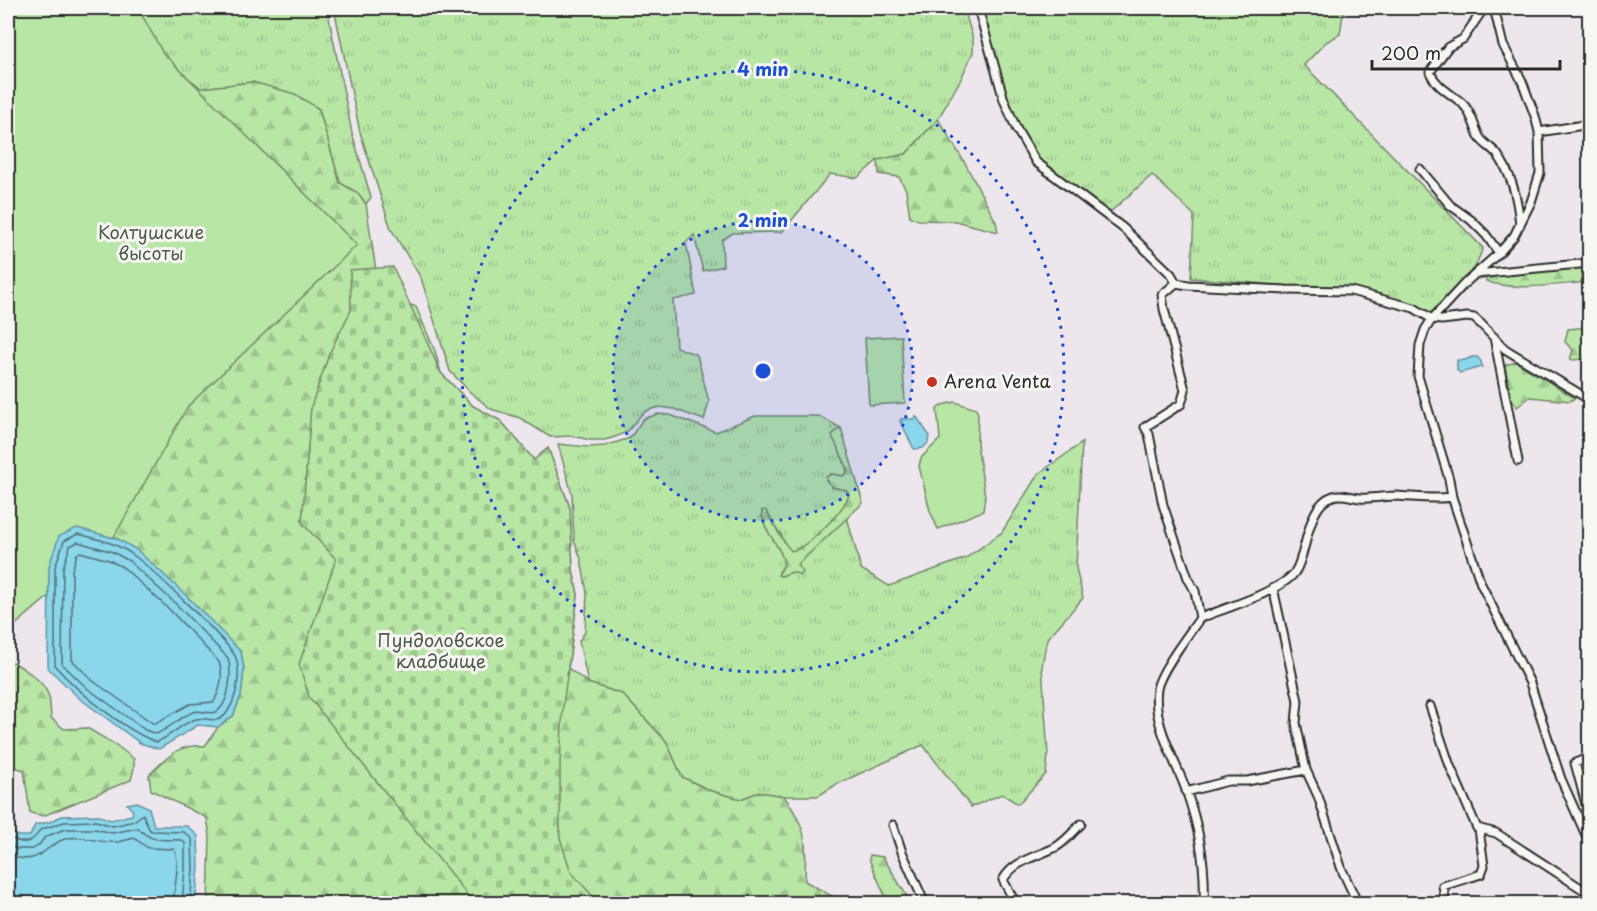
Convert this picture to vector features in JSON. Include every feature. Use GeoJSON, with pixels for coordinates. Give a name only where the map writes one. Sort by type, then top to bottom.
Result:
{"type":"FeatureCollection","features":[{"type":"Feature","properties":{"kind":"street"},"geometry":{"type":"LineString","coordinates":[[978,8],[1005,100],[1017,130],[1036,162],[1123,228],[1171,274],[1176,282]]}},
{"type":"Feature","properties":{"kind":"street"},"geometry":{"type":"LineString","coordinates":[[1484,8],[1463,39],[1448,47],[1430,72],[1452,97],[1463,104],[1481,139],[1498,156],[1515,196],[1520,225]]}},
{"type":"Feature","properties":{"kind":"street"},"geometry":{"type":"LineString","coordinates":[[1494,8],[1498,32],[1530,101],[1539,132],[1538,185],[1514,236],[1499,253],[1464,284],[1425,330],[1420,345],[1418,376],[1449,479],[1452,497],[1480,584],[1530,683],[1561,779],[1590,844]]}},
{"type":"Feature","properties":{"kind":"street"},"geometry":{"type":"LineString","coordinates":[[1539,132],[1590,124]]}},
{"type":"Feature","properties":{"kind":"street"},"geometry":{"type":"LineString","coordinates":[[1420,169],[1450,205],[1471,220],[1486,235],[1499,253]]}},
{"type":"Feature","properties":{"kind":"street"},"geometry":{"type":"LineString","coordinates":[[1476,274],[1590,263]]}},
{"type":"Feature","properties":{"kind":"street"},"geometry":{"type":"LineString","coordinates":[[1200,618],[1195,591],[1188,578],[1163,505],[1149,434],[1145,427],[1181,404],[1185,390],[1162,295],[1176,282],[1257,289],[1351,291],[1401,303],[1432,319],[1474,318],[1505,349],[1590,400]]}},
{"type":"Feature","properties":{"kind":"street"},"geometry":{"type":"LineString","coordinates":[[1494,337],[1518,461]]}},
{"type":"Feature","properties":{"kind":"street"},"geometry":{"type":"LineString","coordinates":[[1204,903],[1202,850],[1186,792],[1161,728],[1157,689],[1163,673],[1200,618],[1273,588],[1294,574],[1315,516],[1322,504],[1329,498],[1336,495],[1360,498],[1396,496],[1436,500],[1452,497]]}},
{"type":"Feature","properties":{"kind":"street"},"geometry":{"type":"LineString","coordinates":[[1273,588],[1298,701],[1296,723],[1306,770],[1318,796],[1342,870],[1358,903]]}},
{"type":"Feature","properties":{"kind":"street"},"geometry":{"type":"LineString","coordinates":[[1430,706],[1450,766],[1479,829],[1484,866],[1481,874],[1443,886],[1446,903]]}},
{"type":"Feature","properties":{"kind":"street"},"geometry":{"type":"LineString","coordinates":[[1590,757],[1575,763],[1590,819]]}},
{"type":"Feature","properties":{"kind":"street"},"geometry":{"type":"LineString","coordinates":[[1186,792],[1228,781],[1247,781],[1306,770]]}},
{"type":"Feature","properties":{"kind":"street"},"geometry":{"type":"LineString","coordinates":[[1016,903],[1003,880],[1007,872],[1019,863],[1056,847],[1081,824]]}},
{"type":"Feature","properties":{"kind":"street"},"geometry":{"type":"LineString","coordinates":[[893,825],[902,852],[926,903]]}},
{"type":"Feature","properties":{"kind":"street"},"geometry":{"type":"LineString","coordinates":[[1479,829],[1496,833],[1590,894]]}},
{"type":"Feature","properties":{"kind":"green space"},"geometry":{"type":"Polygon","coordinates":[[[8,8],[148,47],[201,88],[253,82],[295,94],[319,109],[340,183],[358,193],[366,204],[379,291],[416,307],[435,351],[441,373],[473,406],[501,421],[534,460],[548,448],[570,508],[573,570],[578,595],[568,668],[588,683],[622,694],[666,741],[682,777],[711,791],[741,799],[759,792],[784,796],[798,818],[804,836],[805,881],[844,903],[803,903],[800,897],[777,899],[771,904],[208,903],[210,837],[207,818],[151,790],[149,775],[180,749],[205,746],[218,727],[233,716],[241,696],[244,669],[241,652],[118,539],[64,507],[8,8]]]}},
{"type":"Feature","properties":{"kind":"green space","name":"Колтушские высоты"},"geometry":{"type":"Polygon","coordinates":[[[8,8],[138,8],[163,53],[357,245],[188,406],[110,544],[8,631],[8,8]]]}},
{"type":"Feature","properties":{"kind":"green space"},"geometry":{"type":"Polygon","coordinates":[[[126,8],[327,8],[352,133],[371,197],[366,204],[358,193],[340,183],[319,109],[253,82],[201,88],[148,47],[126,8]]]}},
{"type":"Feature","properties":{"kind":"green space"},"geometry":{"type":"Polygon","coordinates":[[[334,8],[964,8],[973,39],[973,52],[961,79],[938,119],[906,154],[878,160],[857,178],[830,174],[782,232],[733,233],[722,240],[723,266],[703,271],[694,235],[686,243],[696,295],[673,300],[676,347],[697,355],[709,402],[704,420],[674,409],[660,407],[648,410],[628,431],[618,436],[605,440],[590,440],[573,436],[550,437],[520,418],[491,409],[470,392],[450,371],[421,278],[391,229],[360,132],[334,8]]]}},
{"type":"Feature","properties":{"kind":"green space"},"geometry":{"type":"Polygon","coordinates":[[[982,8],[1344,8],[1340,34],[1326,42],[1304,65],[1483,248],[1475,267],[1430,315],[1367,292],[1191,278],[1194,215],[1152,175],[1109,213],[1079,194],[1040,161],[1007,98],[982,8]]]}},
{"type":"Feature","properties":{"kind":"green space"},"geometry":{"type":"Polygon","coordinates":[[[938,119],[965,163],[996,222],[998,232],[955,221],[919,220],[910,217],[906,190],[899,177],[879,174],[878,160],[906,154],[938,119]]]}},
{"type":"Feature","properties":{"kind":"green space","name":"Пундоловское кладбище"},"geometry":{"type":"Polygon","coordinates":[[[393,267],[441,373],[473,406],[501,421],[534,460],[548,448],[570,508],[573,570],[578,595],[563,706],[560,838],[571,872],[599,903],[474,903],[309,697],[299,664],[336,559],[302,523],[311,407],[329,354],[351,310],[350,270],[393,267]]]}},
{"type":"Feature","properties":{"kind":"green space"},"geometry":{"type":"Polygon","coordinates":[[[1589,267],[1589,282],[1523,287],[1486,281],[1486,276],[1589,267]]]}},
{"type":"Feature","properties":{"kind":"green space"},"geometry":{"type":"Polygon","coordinates":[[[1589,327],[1589,359],[1570,360],[1573,350],[1565,342],[1568,329],[1589,327]]]}},
{"type":"Feature","properties":{"kind":"green space"},"geometry":{"type":"Polygon","coordinates":[[[901,336],[905,403],[869,405],[865,338],[901,336]]]}},
{"type":"Feature","properties":{"kind":"green space"},"geometry":{"type":"Polygon","coordinates":[[[1516,362],[1575,398],[1570,401],[1530,397],[1517,407],[1511,399],[1505,365],[1516,362]]]}},
{"type":"Feature","properties":{"kind":"green space"},"geometry":{"type":"Polygon","coordinates":[[[955,402],[976,409],[978,414],[977,444],[985,496],[983,511],[938,529],[930,511],[919,466],[921,458],[940,439],[937,409],[942,405],[955,402]]]}},
{"type":"Feature","properties":{"kind":"green space"},"geometry":{"type":"Polygon","coordinates":[[[658,414],[670,415],[716,432],[755,416],[819,416],[841,428],[833,434],[847,473],[842,476],[831,474],[832,487],[846,490],[850,494],[841,510],[808,543],[792,551],[785,546],[781,534],[762,511],[762,517],[784,559],[784,565],[779,572],[781,576],[792,572],[847,517],[861,569],[889,586],[966,558],[1002,532],[1038,474],[1082,443],[1076,568],[1083,598],[1047,639],[1042,666],[1048,755],[1046,774],[1018,804],[1002,794],[971,807],[923,745],[837,784],[818,796],[784,796],[759,792],[741,799],[711,791],[682,777],[666,741],[622,694],[588,683],[579,641],[585,632],[587,593],[581,559],[574,540],[572,494],[558,444],[605,446],[630,438],[643,419],[658,414]]]}},
{"type":"Feature","properties":{"kind":"green space"},"geometry":{"type":"Polygon","coordinates":[[[841,428],[863,503],[797,565],[803,572],[801,575],[792,572],[778,575],[784,565],[783,558],[765,525],[762,511],[767,512],[792,551],[807,543],[825,528],[849,495],[846,490],[832,487],[826,480],[826,477],[831,474],[842,476],[847,473],[847,467],[832,436],[841,428]]]}},
{"type":"Feature","properties":{"kind":"green space"},"geometry":{"type":"Polygon","coordinates":[[[8,660],[37,679],[49,697],[51,718],[64,729],[87,728],[134,759],[131,780],[43,816],[30,813],[24,770],[8,765],[8,660]]]}},
{"type":"Feature","properties":{"kind":"green space"},"geometry":{"type":"Polygon","coordinates":[[[870,855],[883,857],[911,903],[888,903],[869,859],[870,855]]]}},
{"type":"Feature","properties":{"kind":"water"},"geometry":{"type":"Polygon","coordinates":[[[1477,357],[1481,361],[1482,367],[1460,373],[1457,370],[1457,360],[1477,357]]]}},
{"type":"Feature","properties":{"kind":"water"},"geometry":{"type":"Polygon","coordinates":[[[916,416],[929,435],[928,443],[923,448],[914,449],[900,421],[901,419],[915,419],[916,416]]]}},
{"type":"Feature","properties":{"kind":"water"},"geometry":{"type":"Polygon","coordinates":[[[77,528],[118,539],[137,550],[185,594],[241,652],[244,669],[241,696],[233,716],[218,727],[198,725],[159,749],[140,743],[79,698],[48,668],[49,566],[59,536],[77,528]]]}},
{"type":"Feature","properties":{"kind":"water"},"geometry":{"type":"Polygon","coordinates":[[[137,802],[149,808],[154,826],[187,826],[198,836],[199,869],[195,903],[27,903],[8,889],[8,831],[19,836],[30,836],[35,825],[62,816],[97,815],[111,820],[132,815],[133,811],[127,804],[137,802]]]}},
{"type":"Feature","properties":{"kind":"place","name":"Arena Venta"},"geometry":{"type":"Point","coordinates":[932,382]}}]}
